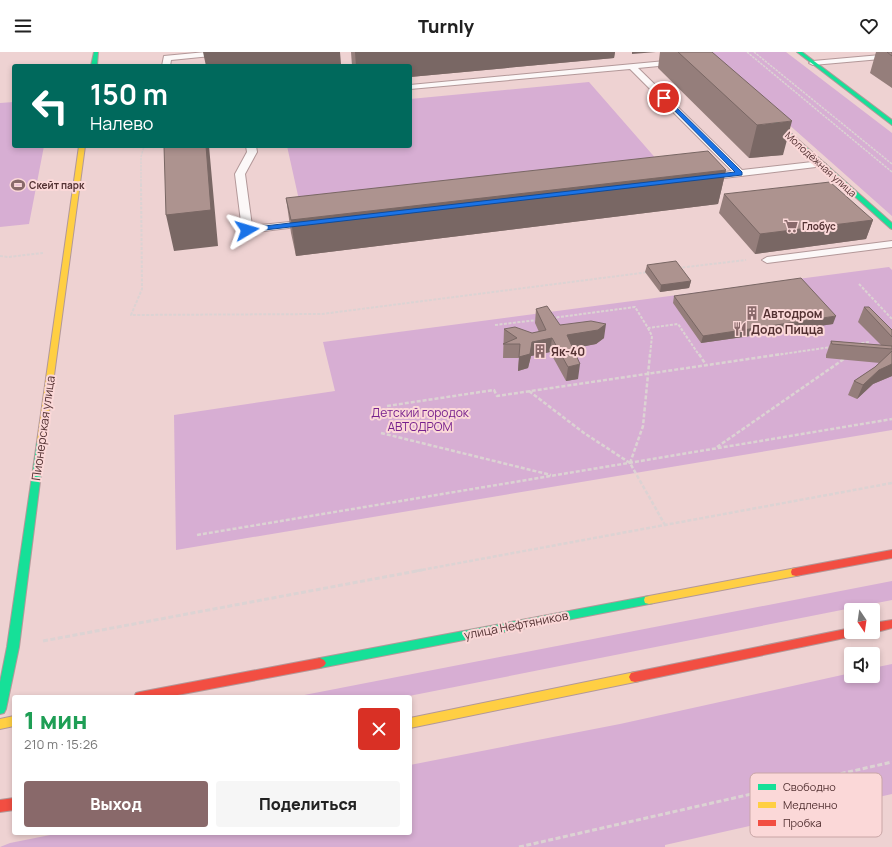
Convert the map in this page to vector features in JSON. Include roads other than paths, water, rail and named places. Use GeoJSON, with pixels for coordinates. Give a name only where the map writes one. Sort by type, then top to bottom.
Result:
{"type":"FeatureCollection","features":[{"type":"Feature","properties":{"kind":"main road"},"geometry":{"type":"LineString","coordinates":[[94,64],[96,52]]}},
{"type":"Feature","properties":{"kind":"main road"},"geometry":{"type":"LineString","coordinates":[[799,52],[892,123]]}},
{"type":"Feature","properties":{"kind":"main road","name":"Молодёжная улица"},"geometry":{"type":"LineString","coordinates":[[757,106],[892,227]]}},
{"type":"Feature","properties":{"kind":"main road","name":"Пионерская улица"},"geometry":{"type":"LineString","coordinates":[[0,709],[13,647],[82,148]]}},
{"type":"Feature","properties":{"kind":"main road","name":"улица Нефтяников"},"geometry":{"type":"LineString","coordinates":[[151,695],[892,554]]}},
{"type":"Feature","properties":{"kind":"main road"},"geometry":{"type":"LineString","coordinates":[[880,627],[892,624]]}},
{"type":"Feature","properties":{"kind":"main road"},"geometry":{"type":"LineString","coordinates":[[412,723],[844,634]]}},
{"type":"Feature","properties":{"kind":"main road"},"geometry":{"type":"LineString","coordinates":[[0,724],[12,721]]}},
{"type":"Feature","properties":{"kind":"main road"},"geometry":{"type":"LineString","coordinates":[[0,806],[12,804]]}},
{"type":"Feature","properties":{"kind":"lane"},"geometry":{"type":"LineString","coordinates":[[166,64],[167,58],[231,52]]}},
{"type":"Feature","properties":{"kind":"lane"},"geometry":{"type":"LineString","coordinates":[[813,63],[892,56]]}},
{"type":"Feature","properties":{"kind":"lane"},"geometry":{"type":"LineString","coordinates":[[412,87],[688,61]]}},
{"type":"Feature","properties":{"kind":"lane"},"geometry":{"type":"LineString","coordinates":[[632,66],[739,173]]}},
{"type":"Feature","properties":{"kind":"lane"},"geometry":{"type":"LineString","coordinates":[[251,148],[252,152],[240,174],[247,230],[319,222]]}},
{"type":"Feature","properties":{"kind":"lane"},"geometry":{"type":"LineString","coordinates":[[700,178],[821,164]]}},
{"type":"Feature","properties":{"kind":"lane"},"geometry":{"type":"LineString","coordinates":[[767,260],[892,244]]}},
{"type":"Feature","properties":{"kind":"place","name":"Скейт парк"},"geometry":{"type":"Point","coordinates":[18,185]}},
{"type":"Feature","properties":{"kind":"place","name":"Глобус"},"geometry":{"type":"Point","coordinates":[791,226]}},
{"type":"Feature","properties":{"kind":"place","name":"Автодром"},"geometry":{"type":"Point","coordinates":[752,313]}},
{"type":"Feature","properties":{"kind":"place","name":"Додо Пицца"},"geometry":{"type":"Point","coordinates":[740,329]}},
{"type":"Feature","properties":{"kind":"place","name":"Як-40"},"geometry":{"type":"Point","coordinates":[540,351]}},
{"type":"Feature","properties":{"kind":"park label","name":"Детский городок АВТОДРОМ"},"geometry":{"type":"Point","coordinates":[420,419]}}]}
